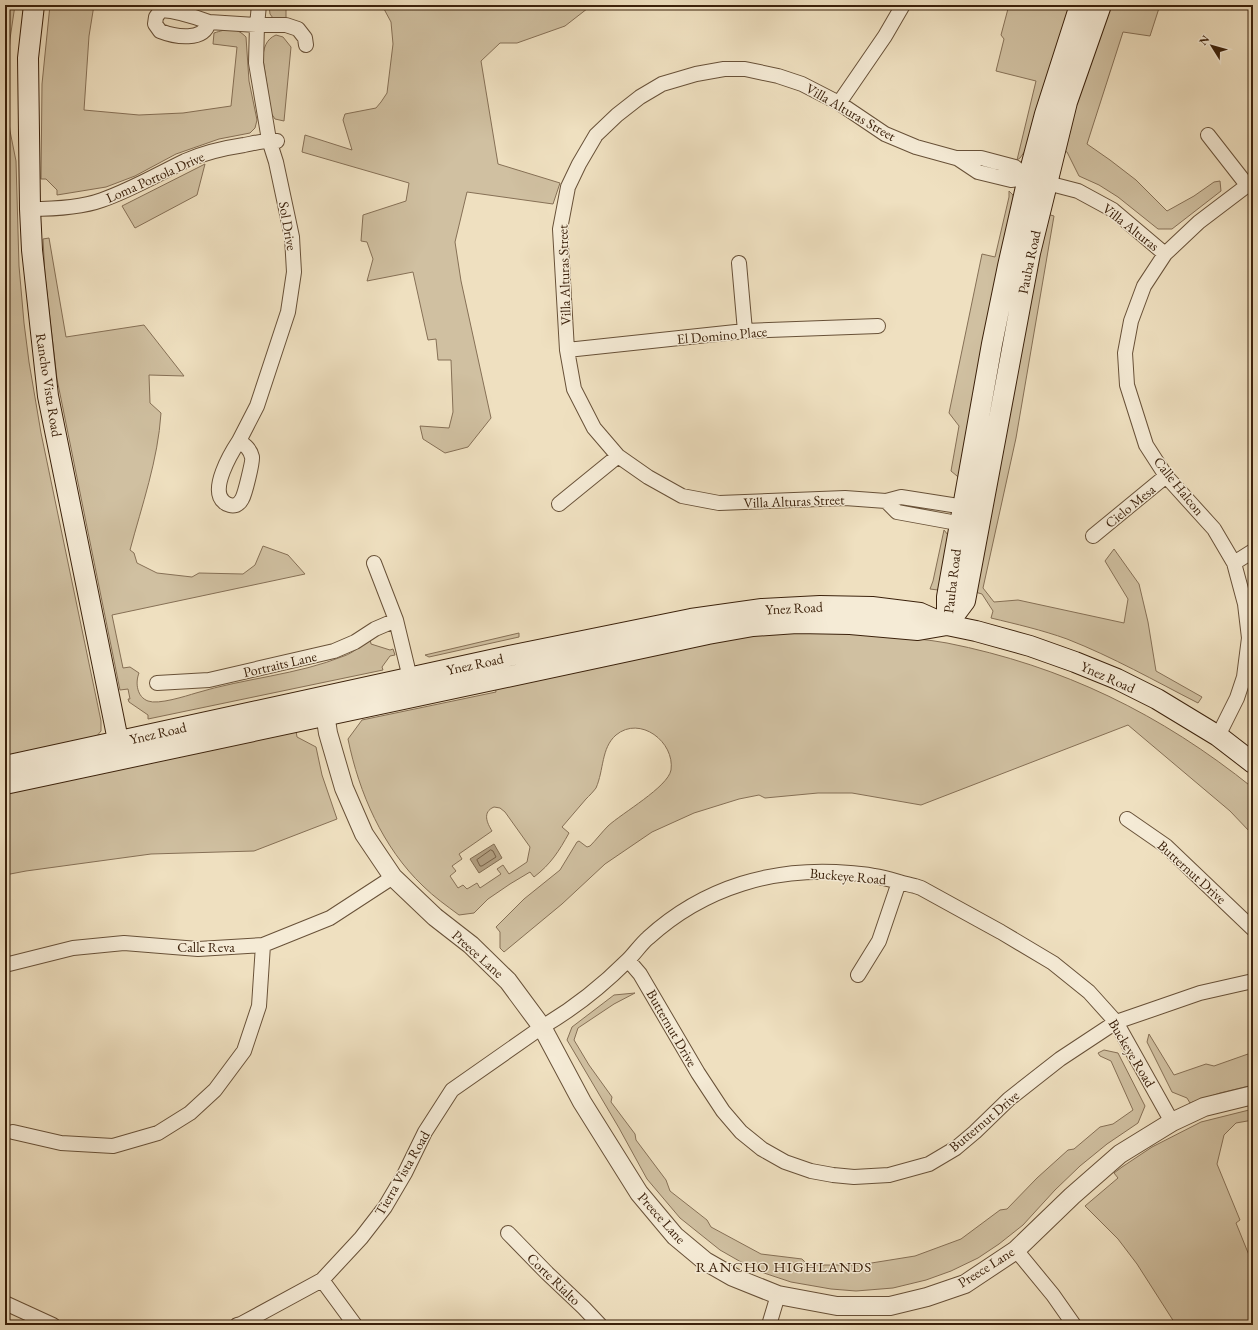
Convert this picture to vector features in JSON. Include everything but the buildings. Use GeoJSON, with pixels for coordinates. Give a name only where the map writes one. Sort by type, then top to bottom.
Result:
{"type":"FeatureCollection","features":[{"type":"Feature","properties":{"kind":"main road","name":"Rancho Vista Road"},"geometry":{"type":"LineString","coordinates":[[34,5],[28,58],[30,209],[32,250],[48,396],[120,751]]}},
{"type":"Feature","properties":{"kind":"main road","name":"Pauba Road"},"geometry":{"type":"LineString","coordinates":[[1038,180],[1045,114],[1080,5]]}},
{"type":"Feature","properties":{"kind":"main road","name":"Pauba Road"},"geometry":{"type":"LineString","coordinates":[[947,625],[965,601],[976,438],[992,344],[1008,266],[1101,5]]}},
{"type":"Feature","properties":{"kind":"main road","name":"Ynez Road"},"geometry":{"type":"LineString","coordinates":[[5,784],[120,751],[322,697],[691,619],[762,609],[820,606],[872,607],[920,613],[947,625],[976,631],[1030,646],[1075,662],[1117,679],[1157,699],[1218,736],[1253,763]]}},
{"type":"Feature","properties":{"kind":"main road","name":"Ynez Road"},"geometry":{"type":"LineString","coordinates":[[5,766],[120,751],[326,716],[753,626],[797,623],[843,624],[918,630],[947,625]]}},
{"type":"Feature","properties":{"kind":"street","name":"Sol Drive"},"geometry":{"type":"LineString","coordinates":[[239,441],[261,396],[288,312],[294,272],[292,237],[256,63],[259,5]]}},
{"type":"Feature","properties":{"kind":"street"},"geometry":{"type":"LineString","coordinates":[[839,103],[885,36],[903,5]]}},
{"type":"Feature","properties":{"kind":"street"},"geometry":{"type":"LineString","coordinates":[[209,22],[286,25],[298,29],[305,38],[306,45]]}},
{"type":"Feature","properties":{"kind":"street","name":"Villa Alturas Street"},"geometry":{"type":"LineString","coordinates":[[971,517],[901,497],[886,501],[845,498],[719,503],[682,496],[648,477],[618,456],[594,428],[574,389],[567,350],[560,229],[568,187],[579,164],[596,135],[617,115],[640,97],[662,84],[696,74],[724,69],[745,69],[778,76],[802,84],[839,103],[885,134],[916,147],[956,158],[981,158],[1015,167],[1038,180]]}},
{"type":"Feature","properties":{"kind":"street"},"geometry":{"type":"LineString","coordinates":[[1208,135],[1250,183]]}},
{"type":"Feature","properties":{"kind":"street","name":"Loma Portola Drive"},"geometry":{"type":"LineString","coordinates":[[30,209],[49,209],[77,206],[101,201],[146,182],[186,160],[225,148],[273,140]]}},
{"type":"Feature","properties":{"kind":"street","name":"Villa Alturas"},"geometry":{"type":"LineString","coordinates":[[1038,180],[1078,191],[1113,210],[1165,254]]}},
{"type":"Feature","properties":{"kind":"street","name":"Calle Halcon"},"geometry":{"type":"LineString","coordinates":[[1218,736],[1237,698],[1244,677],[1248,638],[1245,604],[1234,563],[1214,529],[1166,476],[1146,445],[1126,385],[1125,354],[1131,321],[1144,286],[1165,254],[1199,222],[1250,183]]}},
{"type":"Feature","properties":{"kind":"street"},"geometry":{"type":"LineString","coordinates":[[739,263],[745,331]]}},
{"type":"Feature","properties":{"kind":"street","name":"El Domino Place"},"geometry":{"type":"LineString","coordinates":[[567,350],[745,331],[878,326]]}},
{"type":"Feature","properties":{"kind":"street"},"geometry":{"type":"LineString","coordinates":[[559,504],[618,456]]}},
{"type":"Feature","properties":{"kind":"street","name":"Cielo Mesa"},"geometry":{"type":"LineString","coordinates":[[1093,536],[1166,476]]}},
{"type":"Feature","properties":{"kind":"street"},"geometry":{"type":"LineString","coordinates":[[1234,563],[1253,551]]}},
{"type":"Feature","properties":{"kind":"street"},"geometry":{"type":"LineString","coordinates":[[374,563],[396,620],[410,678]]}},
{"type":"Feature","properties":{"kind":"street","name":"Portraits Lane"},"geometry":{"type":"LineString","coordinates":[[157,682],[209,680],[334,652],[355,642],[375,629],[396,620]]}},
{"type":"Feature","properties":{"kind":"street","name":"Preece Lane"},"geometry":{"type":"LineString","coordinates":[[322,697],[328,733],[344,788],[364,834],[393,877],[435,917],[471,945],[508,981],[542,1027],[582,1102],[639,1193],[675,1236],[705,1261],[733,1277],[778,1295],[836,1306],[890,1306],[927,1297],[964,1284],[1016,1250],[1072,1196],[1120,1154],[1172,1122],[1204,1107],[1253,1095]]}},
{"type":"Feature","properties":{"kind":"street","name":"Butternut Drive"},"geometry":{"type":"LineString","coordinates":[[1128,819],[1166,846],[1253,929]]}},
{"type":"Feature","properties":{"kind":"street","name":"Buckeye Road"},"geometry":{"type":"LineString","coordinates":[[542,1027],[589,995],[628,960],[647,939],[692,906],[726,888],[768,876],[804,872],[839,872],[873,875],[921,888],[939,897],[1053,963],[1089,992],[1116,1022],[1172,1122]]}},
{"type":"Feature","properties":{"kind":"street","name":"Calle Reva"},"geometry":{"type":"LineString","coordinates":[[5,965],[73,948],[124,943],[198,949],[263,945],[330,918],[393,877]]}},
{"type":"Feature","properties":{"kind":"street"},"geometry":{"type":"LineString","coordinates":[[858,975],[879,941],[899,882]]}},
{"type":"Feature","properties":{"kind":"street"},"geometry":{"type":"LineString","coordinates":[[13,1132],[61,1143],[113,1146],[158,1133],[190,1113],[214,1090],[244,1051],[259,1006],[263,945]]}},
{"type":"Feature","properties":{"kind":"street","name":"Butternut Drive"},"geometry":{"type":"LineString","coordinates":[[628,960],[640,974],[722,1111],[742,1132],[762,1149],[785,1162],[811,1171],[854,1177],[889,1175],[929,1164],[956,1148],[1009,1099],[1060,1059],[1116,1022],[1200,993],[1253,981]]}},
{"type":"Feature","properties":{"kind":"street","name":"Tierra Vista Road"},"geometry":{"type":"LineString","coordinates":[[237,1325],[322,1280],[361,1238],[385,1207],[405,1173],[425,1132],[452,1090],[542,1027]]}},
{"type":"Feature","properties":{"kind":"street","name":"Corte Rialto"},"geometry":{"type":"LineString","coordinates":[[508,1233],[600,1325]]}},
{"type":"Feature","properties":{"kind":"street"},"geometry":{"type":"LineString","coordinates":[[1016,1250],[1053,1295],[1074,1325]]}},
{"type":"Feature","properties":{"kind":"street"},"geometry":{"type":"LineString","coordinates":[[322,1280],[355,1325]]}},
{"type":"Feature","properties":{"kind":"street"},"geometry":{"type":"LineString","coordinates":[[769,1325],[778,1295]]}},
{"type":"Feature","properties":{"kind":"street"},"geometry":{"type":"LineString","coordinates":[[5,1303],[53,1325]]}},
{"type":"Feature","properties":{"kind":"shaded area"},"geometry":{"type":"Polygon","coordinates":[[[5,5],[15,5],[10,39],[6,97],[10,131],[16,161],[19,266],[29,362],[41,433],[101,721],[101,731],[96,737],[5,761],[5,5]]]}},
{"type":"Feature","properties":{"kind":"shaded area"},"geometry":{"type":"Polygon","coordinates":[[[50,5],[94,5],[89,36],[84,110],[139,115],[183,113],[231,106],[237,47],[213,44],[214,33],[231,29],[238,31],[246,37],[249,81],[257,120],[255,128],[250,133],[219,139],[176,154],[135,176],[106,187],[57,195],[57,190],[46,179],[41,179],[42,84],[50,5]]]}},
{"type":"Feature","properties":{"kind":"shaded area"},"geometry":{"type":"Polygon","coordinates":[[[269,5],[281,5],[286,7],[286,19],[273,18],[270,14],[269,5]]]}},
{"type":"Feature","properties":{"kind":"shaded area"},"geometry":{"type":"Polygon","coordinates":[[[378,5],[592,5],[565,26],[517,43],[500,43],[481,61],[498,164],[560,183],[553,204],[467,192],[455,242],[461,281],[491,418],[468,447],[445,453],[423,439],[420,426],[449,428],[453,412],[451,360],[438,360],[436,339],[428,340],[413,272],[367,281],[373,259],[367,242],[361,241],[363,215],[406,201],[409,183],[302,152],[305,135],[352,150],[343,120],[345,114],[376,108],[387,93],[393,44],[391,22],[384,9],[378,5]]]}},
{"type":"Feature","properties":{"kind":"shaded area"},"geometry":{"type":"Polygon","coordinates":[[[1009,5],[1070,5],[1025,151],[1017,160],[1036,81],[996,71],[1004,39],[1001,35],[1009,5]]]}},
{"type":"Feature","properties":{"kind":"shaded area"},"geometry":{"type":"Polygon","coordinates":[[[1110,5],[1160,5],[1150,36],[1123,32],[1087,144],[1136,180],[1167,211],[1194,196],[1214,182],[1220,181],[1221,191],[1172,229],[1158,229],[1118,197],[1099,185],[1079,176],[1067,152],[1063,150],[1078,95],[1110,5]]]}},
{"type":"Feature","properties":{"kind":"shaded area"},"geometry":{"type":"Polygon","coordinates":[[[276,35],[283,37],[291,47],[284,121],[275,119],[271,113],[263,59],[267,42],[276,35]]]}},
{"type":"Feature","properties":{"kind":"shaded area"},"geometry":{"type":"Polygon","coordinates":[[[205,164],[197,195],[135,228],[122,206],[205,164]]]}},
{"type":"Feature","properties":{"kind":"shaded area"},"geometry":{"type":"Polygon","coordinates":[[[1009,191],[1013,195],[1014,203],[963,481],[951,471],[959,426],[949,413],[982,254],[995,257],[1009,197],[1009,191]]]}},
{"type":"Feature","properties":{"kind":"shaded area"},"geometry":{"type":"Polygon","coordinates":[[[1047,214],[1054,216],[1016,438],[983,588],[994,602],[1018,600],[1124,623],[1128,599],[1105,561],[1114,549],[1139,584],[1148,622],[1156,671],[1202,697],[1198,703],[1117,661],[1067,639],[1039,630],[991,618],[993,611],[982,594],[975,592],[1047,214]]]}},
{"type":"Feature","properties":{"kind":"shaded area"},"geometry":{"type":"Polygon","coordinates":[[[49,238],[66,337],[144,325],[184,376],[149,375],[150,403],[161,413],[157,448],[130,550],[134,553],[137,563],[157,573],[192,577],[199,573],[243,574],[255,565],[263,546],[288,555],[305,574],[112,615],[123,668],[130,667],[139,673],[137,685],[141,696],[148,701],[165,701],[214,688],[308,668],[347,655],[370,639],[371,644],[390,650],[393,649],[395,655],[390,656],[382,667],[383,670],[148,719],[148,715],[129,702],[128,699],[130,699],[128,689],[120,690],[57,379],[45,276],[43,239],[49,238]]]}},
{"type":"Feature","properties":{"kind":"shaded area"},"geometry":{"type":"Polygon","coordinates":[[[944,530],[948,535],[942,575],[938,590],[930,589],[933,581],[944,530]]]}},
{"type":"Feature","properties":{"kind":"shaded area"},"geometry":{"type":"Polygon","coordinates":[[[826,631],[902,637],[947,643],[990,653],[1071,679],[1109,696],[1183,737],[1218,761],[1253,788],[1253,833],[1250,832],[1230,811],[1128,725],[921,805],[852,793],[818,793],[765,798],[759,795],[739,799],[694,813],[652,832],[605,864],[562,904],[504,952],[500,948],[500,932],[496,927],[524,899],[560,870],[577,842],[579,841],[587,847],[590,846],[608,826],[644,800],[668,777],[671,770],[671,760],[662,741],[654,734],[635,728],[625,730],[616,735],[611,740],[605,753],[596,788],[562,827],[569,833],[554,857],[534,877],[530,872],[510,884],[488,899],[474,913],[459,915],[423,886],[396,855],[366,799],[348,739],[362,720],[496,692],[495,686],[741,637],[826,631]],[[494,807],[488,812],[487,821],[492,831],[459,854],[462,859],[452,866],[456,871],[450,876],[458,888],[463,885],[467,889],[477,883],[480,888],[501,874],[497,869],[503,865],[509,874],[527,862],[530,847],[505,812],[500,808],[494,807]]]}},
{"type":"Feature","properties":{"kind":"shaded area"},"geometry":{"type":"Polygon","coordinates":[[[519,633],[519,637],[429,657],[425,655],[519,633]]]}},
{"type":"Feature","properties":{"kind":"shaded area"},"geometry":{"type":"Polygon","coordinates":[[[296,731],[297,737],[316,747],[322,775],[337,819],[254,851],[151,854],[5,875],[5,792],[296,731]]]}},
{"type":"Feature","properties":{"kind":"shaded area"},"geometry":{"type":"Polygon","coordinates":[[[635,993],[614,1004],[578,1028],[574,1040],[589,1065],[612,1097],[611,1102],[635,1134],[636,1140],[666,1180],[670,1191],[707,1220],[711,1227],[761,1254],[802,1259],[808,1265],[859,1265],[915,1256],[961,1239],[1000,1210],[1007,1209],[1037,1178],[1068,1150],[1074,1149],[1100,1127],[1113,1124],[1133,1110],[1111,1061],[1100,1056],[1098,1053],[1104,1050],[1118,1053],[1145,1106],[1138,1123],[1107,1144],[1080,1166],[1055,1190],[1023,1225],[978,1258],[951,1271],[926,1280],[893,1288],[856,1291],[831,1289],[791,1282],[755,1270],[720,1250],[680,1218],[647,1179],[567,1040],[572,1027],[614,995],[635,993]]]}},
{"type":"Feature","properties":{"kind":"shaded area"},"geometry":{"type":"Polygon","coordinates":[[[1149,1034],[1174,1075],[1206,1064],[1214,1066],[1248,1054],[1253,1056],[1253,1085],[1220,1093],[1190,1103],[1187,1098],[1172,1092],[1147,1042],[1149,1034]]]}},
{"type":"Feature","properties":{"kind":"shaded area"},"geometry":{"type":"Polygon","coordinates":[[[1253,1109],[1253,1120],[1236,1123],[1224,1135],[1217,1164],[1240,1220],[1236,1223],[1253,1265],[1253,1325],[1176,1325],[1137,1264],[1118,1239],[1085,1206],[1118,1178],[1114,1173],[1152,1147],[1201,1122],[1253,1109]]]}},
{"type":"Feature","properties":{"kind":"water"},"geometry":{"type":"Polygon","coordinates":[[[494,844],[502,858],[479,873],[470,859],[494,844]]]}},
{"type":"Feature","properties":{"kind":"district","name":"RANCHO HIGHLANDS"},"geometry":{"type":"Point","coordinates":[784,1267]}}]}
